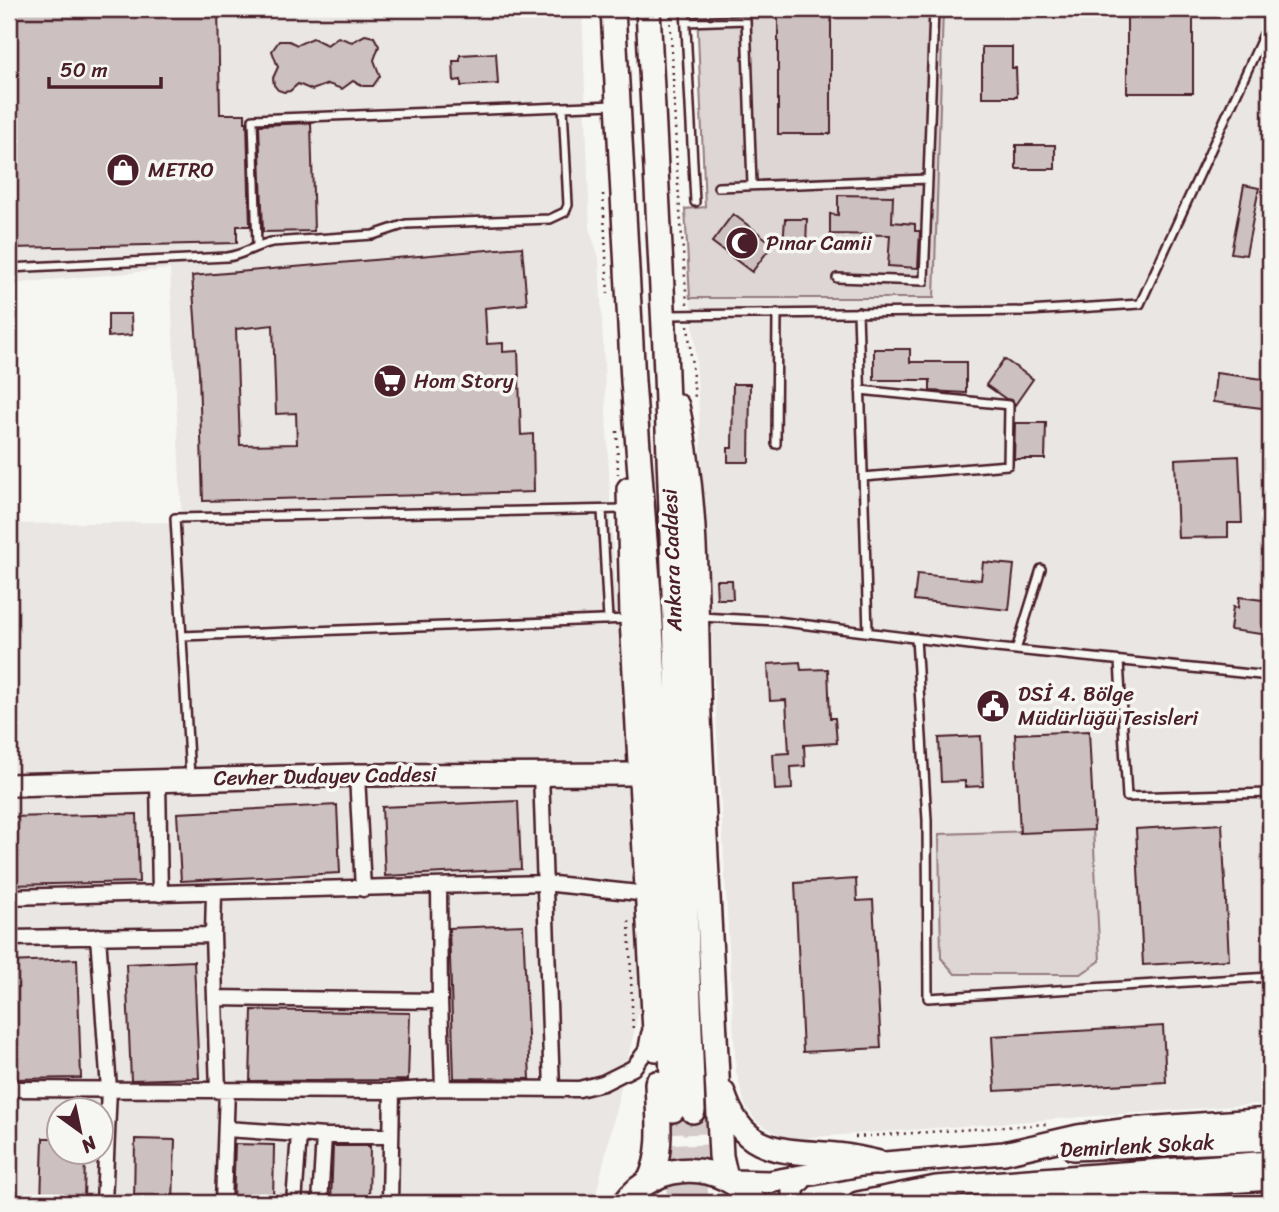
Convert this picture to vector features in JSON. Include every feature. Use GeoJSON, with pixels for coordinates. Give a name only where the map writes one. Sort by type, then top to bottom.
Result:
{"type":"FeatureCollection","features":[{"type":"Feature","properties":{"kind":"main road","name":"Ankara Caddesi"},"geometry":{"type":"LineString","coordinates":[[613,9],[633,381],[650,594],[666,898],[683,1111],[665,348],[648,9]]}},
{"type":"Feature","properties":{"kind":"main road"},"geometry":{"type":"LineString","coordinates":[[665,348],[685,443],[693,535],[721,1156],[729,1180]]}},
{"type":"Feature","properties":{"kind":"main road"},"geometry":{"type":"LineString","coordinates":[[633,381],[629,509],[632,619],[659,1132],[655,1170],[649,1181]]}},
{"type":"Feature","properties":{"kind":"main road"},"geometry":{"type":"LineString","coordinates":[[717,1072],[733,1116],[743,1131],[757,1143],[778,1150],[838,1155],[879,1163]]}},
{"type":"Feature","properties":{"kind":"main road"},"geometry":{"type":"LineString","coordinates":[[625,1203],[638,1188],[649,1181],[681,1170],[704,1171],[729,1180],[755,1203]]}},
{"type":"Feature","properties":{"kind":"street"},"geometry":{"type":"LineString","coordinates":[[541,774],[552,1089]]}},
{"type":"Feature","properties":{"kind":"street","name":"Cevher Dudayev Caddesi"},"geometry":{"type":"LineString","coordinates":[[9,785],[357,775],[642,774]]}},
{"type":"Feature","properties":{"kind":"street"},"geometry":{"type":"LineString","coordinates":[[357,775],[363,889]]}},
{"type":"Feature","properties":{"kind":"street"},"geometry":{"type":"LineString","coordinates":[[158,779],[160,894]]}},
{"type":"Feature","properties":{"kind":"street"},"geometry":{"type":"LineString","coordinates":[[9,897],[544,883],[648,894]]}},
{"type":"Feature","properties":{"kind":"street"},"geometry":{"type":"LineString","coordinates":[[439,887],[443,1088]]}},
{"type":"Feature","properties":{"kind":"street"},"geometry":{"type":"LineString","coordinates":[[214,893],[215,998],[226,1129],[223,1203]]}},
{"type":"Feature","properties":{"kind":"street"},"geometry":{"type":"LineString","coordinates":[[9,939],[213,935]]}},
{"type":"Feature","properties":{"kind":"street"},"geometry":{"type":"LineString","coordinates":[[98,936],[109,1089],[104,1203]]}},
{"type":"Feature","properties":{"kind":"street"},"geometry":{"type":"LineString","coordinates":[[215,998],[440,1001]]}},
{"type":"Feature","properties":{"kind":"street"},"geometry":{"type":"LineString","coordinates":[[9,1089],[579,1089],[603,1083],[633,1068],[646,1051],[654,1012]]}},
{"type":"Feature","properties":{"kind":"street"},"geometry":{"type":"LineString","coordinates":[[390,1203],[392,1091]]}},
{"type":"Feature","properties":{"kind":"street"},"geometry":{"type":"LineString","coordinates":[[729,1180],[759,1183],[879,1163],[1004,1153],[1078,1136],[1130,1129],[1270,1119]]}},
{"type":"Feature","properties":{"kind":"street"},"geometry":{"type":"LineString","coordinates":[[226,1129],[324,1136],[390,1136]]}},
{"type":"Feature","properties":{"kind":"street"},"geometry":{"type":"LineString","coordinates":[[294,1203],[299,1134]]}},
{"type":"Feature","properties":{"kind":"street"},"geometry":{"type":"LineString","coordinates":[[320,1203],[324,1136]]}},
{"type":"Feature","properties":{"kind":"street","name":"Demirlenk Sokak"},"geometry":{"type":"LineString","coordinates":[[1004,1153],[1270,1140]]}},
{"type":"Feature","properties":{"kind":"street","name":"Demirlenk Sokak"},"geometry":{"type":"LineString","coordinates":[[858,1203],[936,1187],[1270,1162]]}},
{"type":"Feature","properties":{"kind":"street"},"geometry":{"type":"LineString","coordinates":[[793,1203],[793,1188],[804,1176]]}},
{"type":"Feature","properties":{"kind":"street"},"geometry":{"type":"LineString","coordinates":[[936,1187],[1010,1195],[1044,1195],[1270,1179]]}},
{"type":"Feature","properties":{"kind":"lane"},"geometry":{"type":"LineString","coordinates":[[685,9],[695,202]]}},
{"type":"Feature","properties":{"kind":"lane"},"geometry":{"type":"LineString","coordinates":[[836,278],[924,281],[934,9]]}},
{"type":"Feature","properties":{"kind":"lane"},"geometry":{"type":"LineString","coordinates":[[686,22],[746,20],[752,186]]}},
{"type":"Feature","properties":{"kind":"lane"},"geometry":{"type":"LineString","coordinates":[[663,316],[1028,311],[1140,304],[1264,34],[1270,37]]}},
{"type":"Feature","properties":{"kind":"lane"},"geometry":{"type":"LineString","coordinates":[[257,246],[253,119],[619,105]]}},
{"type":"Feature","properties":{"kind":"lane"},"geometry":{"type":"LineString","coordinates":[[9,268],[227,257],[244,254],[257,246],[272,242],[373,235],[406,224],[544,220],[555,217],[565,212],[568,201],[563,107]]}},
{"type":"Feature","properties":{"kind":"lane"},"geometry":{"type":"LineString","coordinates":[[718,187],[928,179]]}},
{"type":"Feature","properties":{"kind":"lane"},"geometry":{"type":"LineString","coordinates":[[858,312],[868,632]]}},
{"type":"Feature","properties":{"kind":"lane"},"geometry":{"type":"LineString","coordinates":[[776,444],[777,313]]}},
{"type":"Feature","properties":{"kind":"lane"},"geometry":{"type":"LineString","coordinates":[[860,390],[1009,405],[1008,465],[863,477]]}},
{"type":"Feature","properties":{"kind":"lane"},"geometry":{"type":"LineString","coordinates":[[190,779],[175,518],[629,509]]}},
{"type":"Feature","properties":{"kind":"lane"},"geometry":{"type":"LineString","coordinates":[[602,510],[608,620]]}},
{"type":"Feature","properties":{"kind":"lane"},"geometry":{"type":"LineString","coordinates":[[1016,650],[1041,569]]}},
{"type":"Feature","properties":{"kind":"lane"},"geometry":{"type":"LineString","coordinates":[[695,617],[776,621],[1016,650],[1270,676]]}},
{"type":"Feature","properties":{"kind":"lane"},"geometry":{"type":"LineString","coordinates":[[182,636],[632,619]]}},
{"type":"Feature","properties":{"kind":"lane"},"geometry":{"type":"LineString","coordinates":[[916,638],[927,820],[928,998],[1270,977]]}},
{"type":"Feature","properties":{"kind":"lane"},"geometry":{"type":"LineString","coordinates":[[1119,661],[1127,797],[1270,793]]}},
{"type":"Feature","properties":{"kind":"path"},"geometry":{"type":"LineString","coordinates":[[855,1137],[1049,1124]]}},
{"type":"Feature","properties":{"kind":"shaded area"},"geometry":{"type":"Polygon","coordinates":[[[9,9],[582,9],[590,231],[599,258],[611,518],[644,989],[594,1203],[9,1203],[9,524],[182,522],[170,269],[9,284],[9,9]]]}},
{"type":"Feature","properties":{"kind":"shaded area","name":"DSİ 4. Bölge Müdürlüğü Tesisleri"},"geometry":{"type":"Polygon","coordinates":[[[697,9],[1270,9],[1270,1103],[786,1139],[757,1122],[745,1105],[736,1071],[695,341],[690,298],[821,298],[697,9]]]}},
{"type":"Feature","properties":{"kind":"shaded area"},"geometry":{"type":"Polygon","coordinates":[[[697,9],[943,9],[934,298],[690,298],[685,209],[705,207],[697,9]]]}},
{"type":"Feature","properties":{"kind":"shaded area"},"geometry":{"type":"Polygon","coordinates":[[[1093,829],[1100,961],[1081,974],[955,974],[941,958],[939,834],[1093,829]]]}},
{"type":"Feature","properties":{"kind":"building","name":"METRO"},"geometry":{"type":"Polygon","coordinates":[[[9,9],[218,9],[220,114],[245,114],[247,122],[250,226],[237,226],[237,243],[12,248],[9,9]]]}},
{"type":"Feature","properties":{"kind":"building"},"geometry":{"type":"Polygon","coordinates":[[[778,9],[831,9],[831,134],[778,134],[778,9]]]}},
{"type":"Feature","properties":{"kind":"building"},"geometry":{"type":"Polygon","coordinates":[[[1127,9],[1193,9],[1193,93],[1127,93],[1127,9]]]}},
{"type":"Feature","properties":{"kind":"building"},"geometry":{"type":"Polygon","coordinates":[[[365,35],[374,37],[379,46],[374,60],[380,76],[373,86],[363,86],[353,81],[342,89],[328,84],[312,90],[298,84],[290,91],[284,92],[274,85],[273,78],[278,67],[272,51],[279,41],[289,41],[297,45],[313,38],[327,45],[338,37],[352,42],[365,35]]]}},
{"type":"Feature","properties":{"kind":"building"},"geometry":{"type":"Polygon","coordinates":[[[982,47],[1012,47],[1017,97],[982,97],[982,47]]]}},
{"type":"Feature","properties":{"kind":"building"},"geometry":{"type":"Polygon","coordinates":[[[496,53],[498,84],[461,86],[461,80],[454,81],[453,61],[460,61],[460,55],[496,53]]]}},
{"type":"Feature","properties":{"kind":"building"},"geometry":{"type":"Polygon","coordinates":[[[311,123],[314,231],[263,232],[259,125],[311,123]]]}},
{"type":"Feature","properties":{"kind":"building"},"geometry":{"type":"Polygon","coordinates":[[[1016,145],[1055,145],[1055,169],[1016,169],[1016,145]]]}},
{"type":"Feature","properties":{"kind":"building"},"geometry":{"type":"Polygon","coordinates":[[[1244,185],[1259,188],[1246,255],[1231,253],[1244,185]]]}},
{"type":"Feature","properties":{"kind":"building"},"geometry":{"type":"Polygon","coordinates":[[[838,195],[893,196],[892,222],[915,224],[915,231],[920,231],[918,268],[888,266],[890,235],[830,234],[830,214],[838,215],[838,195]]]}},
{"type":"Feature","properties":{"kind":"building","name":"Pınar Camii"},"geometry":{"type":"Polygon","coordinates":[[[733,214],[773,244],[752,272],[712,242],[733,214]]]}},
{"type":"Feature","properties":{"kind":"building"},"geometry":{"type":"Polygon","coordinates":[[[785,219],[807,219],[806,246],[783,245],[785,219]]]}},
{"type":"Feature","properties":{"kind":"building","name":"Hom Story"},"geometry":{"type":"Polygon","coordinates":[[[522,247],[527,304],[485,308],[487,344],[503,343],[503,352],[518,351],[521,435],[533,434],[534,492],[203,501],[199,373],[192,276],[522,247]],[[273,325],[236,329],[240,445],[297,444],[296,413],[276,414],[273,325]]]}},
{"type":"Feature","properties":{"kind":"building"},"geometry":{"type":"Polygon","coordinates":[[[108,314],[131,314],[132,335],[108,337],[108,314]]]}},
{"type":"Feature","properties":{"kind":"building"},"geometry":{"type":"Polygon","coordinates":[[[874,349],[910,349],[910,362],[966,362],[966,393],[930,391],[930,380],[874,380],[874,349]]]}},
{"type":"Feature","properties":{"kind":"building"},"geometry":{"type":"Polygon","coordinates":[[[1004,359],[1033,379],[1015,405],[1012,400],[1006,399],[986,385],[1004,359]]]}},
{"type":"Feature","properties":{"kind":"building"},"geometry":{"type":"Polygon","coordinates":[[[1216,373],[1270,380],[1270,409],[1213,402],[1216,373]]]}},
{"type":"Feature","properties":{"kind":"building"},"geometry":{"type":"Polygon","coordinates":[[[733,384],[750,384],[749,462],[728,462],[728,448],[732,448],[733,384]]]}},
{"type":"Feature","properties":{"kind":"building"},"geometry":{"type":"Polygon","coordinates":[[[1015,423],[1046,423],[1045,459],[1014,459],[1015,423]]]}},
{"type":"Feature","properties":{"kind":"building"},"geometry":{"type":"Polygon","coordinates":[[[1239,456],[1242,523],[1228,523],[1228,537],[1178,538],[1175,459],[1239,456]]]}},
{"type":"Feature","properties":{"kind":"building"},"geometry":{"type":"Polygon","coordinates":[[[983,562],[1014,565],[1009,610],[914,600],[917,574],[981,580],[983,562]]]}},
{"type":"Feature","properties":{"kind":"building"},"geometry":{"type":"Polygon","coordinates":[[[716,580],[732,580],[733,599],[717,599],[716,580]]]}},
{"type":"Feature","properties":{"kind":"building"},"geometry":{"type":"Polygon","coordinates":[[[1239,597],[1270,601],[1270,635],[1230,630],[1233,607],[1238,608],[1239,597]]]}},
{"type":"Feature","properties":{"kind":"building"},"geometry":{"type":"Polygon","coordinates":[[[800,662],[801,670],[828,669],[830,718],[835,718],[837,743],[804,745],[805,766],[791,767],[792,789],[775,790],[773,754],[789,753],[786,700],[770,701],[768,664],[800,662]]]}},
{"type":"Feature","properties":{"kind":"building"},"geometry":{"type":"Polygon","coordinates":[[[1089,731],[1094,830],[1020,833],[1015,734],[1089,731]]]}},
{"type":"Feature","properties":{"kind":"building"},"geometry":{"type":"Polygon","coordinates":[[[981,736],[983,786],[965,787],[965,781],[941,782],[939,738],[981,736]]]}},
{"type":"Feature","properties":{"kind":"building"},"geometry":{"type":"Polygon","coordinates":[[[518,801],[521,869],[385,876],[382,807],[518,801]]]}},
{"type":"Feature","properties":{"kind":"building"},"geometry":{"type":"Polygon","coordinates":[[[337,805],[340,873],[181,881],[177,813],[337,805]]]}},
{"type":"Feature","properties":{"kind":"building"},"geometry":{"type":"Polygon","coordinates":[[[137,814],[139,882],[9,885],[9,817],[137,814]]]}},
{"type":"Feature","properties":{"kind":"building"},"geometry":{"type":"Polygon","coordinates":[[[1222,824],[1229,960],[1143,965],[1136,829],[1222,824]]]}},
{"type":"Feature","properties":{"kind":"building"},"geometry":{"type":"Polygon","coordinates":[[[856,879],[857,901],[873,900],[881,1048],[803,1052],[795,883],[856,879]]]}},
{"type":"Feature","properties":{"kind":"building"},"geometry":{"type":"Polygon","coordinates":[[[523,925],[530,1079],[454,1078],[449,928],[523,925]]]}},
{"type":"Feature","properties":{"kind":"building"},"geometry":{"type":"Polygon","coordinates":[[[77,959],[81,1078],[12,1079],[9,962],[77,959]]]}},
{"type":"Feature","properties":{"kind":"building"},"geometry":{"type":"Polygon","coordinates":[[[194,961],[199,1078],[131,1080],[126,964],[194,961]]]}},
{"type":"Feature","properties":{"kind":"building"},"geometry":{"type":"Polygon","coordinates":[[[252,1010],[410,1013],[408,1080],[250,1081],[252,1010]]]}},
{"type":"Feature","properties":{"kind":"building"},"geometry":{"type":"Polygon","coordinates":[[[1163,1026],[1166,1082],[995,1091],[992,1036],[1163,1026]]]}},
{"type":"Feature","properties":{"kind":"building"},"geometry":{"type":"Polygon","coordinates":[[[43,1138],[46,1138],[46,1166],[85,1166],[84,1203],[41,1203],[43,1138]]]}},
{"type":"Feature","properties":{"kind":"building"},"geometry":{"type":"Polygon","coordinates":[[[135,1139],[175,1140],[173,1203],[134,1203],[135,1139]]]}},
{"type":"Feature","properties":{"kind":"building"},"geometry":{"type":"Polygon","coordinates":[[[235,1144],[274,1145],[273,1203],[233,1203],[235,1144]]]}},
{"type":"Feature","properties":{"kind":"building"},"geometry":{"type":"Polygon","coordinates":[[[333,1146],[370,1146],[369,1203],[331,1203],[333,1146]]]}},
{"type":"Feature","properties":{"kind":"tunnel"},"geometry":{"type":"LineString","coordinates":[[673,1110],[679,1203]]}},
{"type":"Feature","properties":{"kind":"tunnel"},"geometry":{"type":"LineString","coordinates":[[693,1111],[697,1203]]}},
{"type":"Feature","properties":{"kind":"place","name":"METRO"},"geometry":{"type":"Point","coordinates":[123,170]}},
{"type":"Feature","properties":{"kind":"place","name":"Pınar Camii"},"geometry":{"type":"Point","coordinates":[742,243]}},
{"type":"Feature","properties":{"kind":"place","name":"Hom Story"},"geometry":{"type":"Point","coordinates":[390,381]}},
{"type":"Feature","properties":{"kind":"place","name":"DSİ 4. Bölge Müdürlüğü Tesisleri"},"geometry":{"type":"Point","coordinates":[993,706]}}]}
